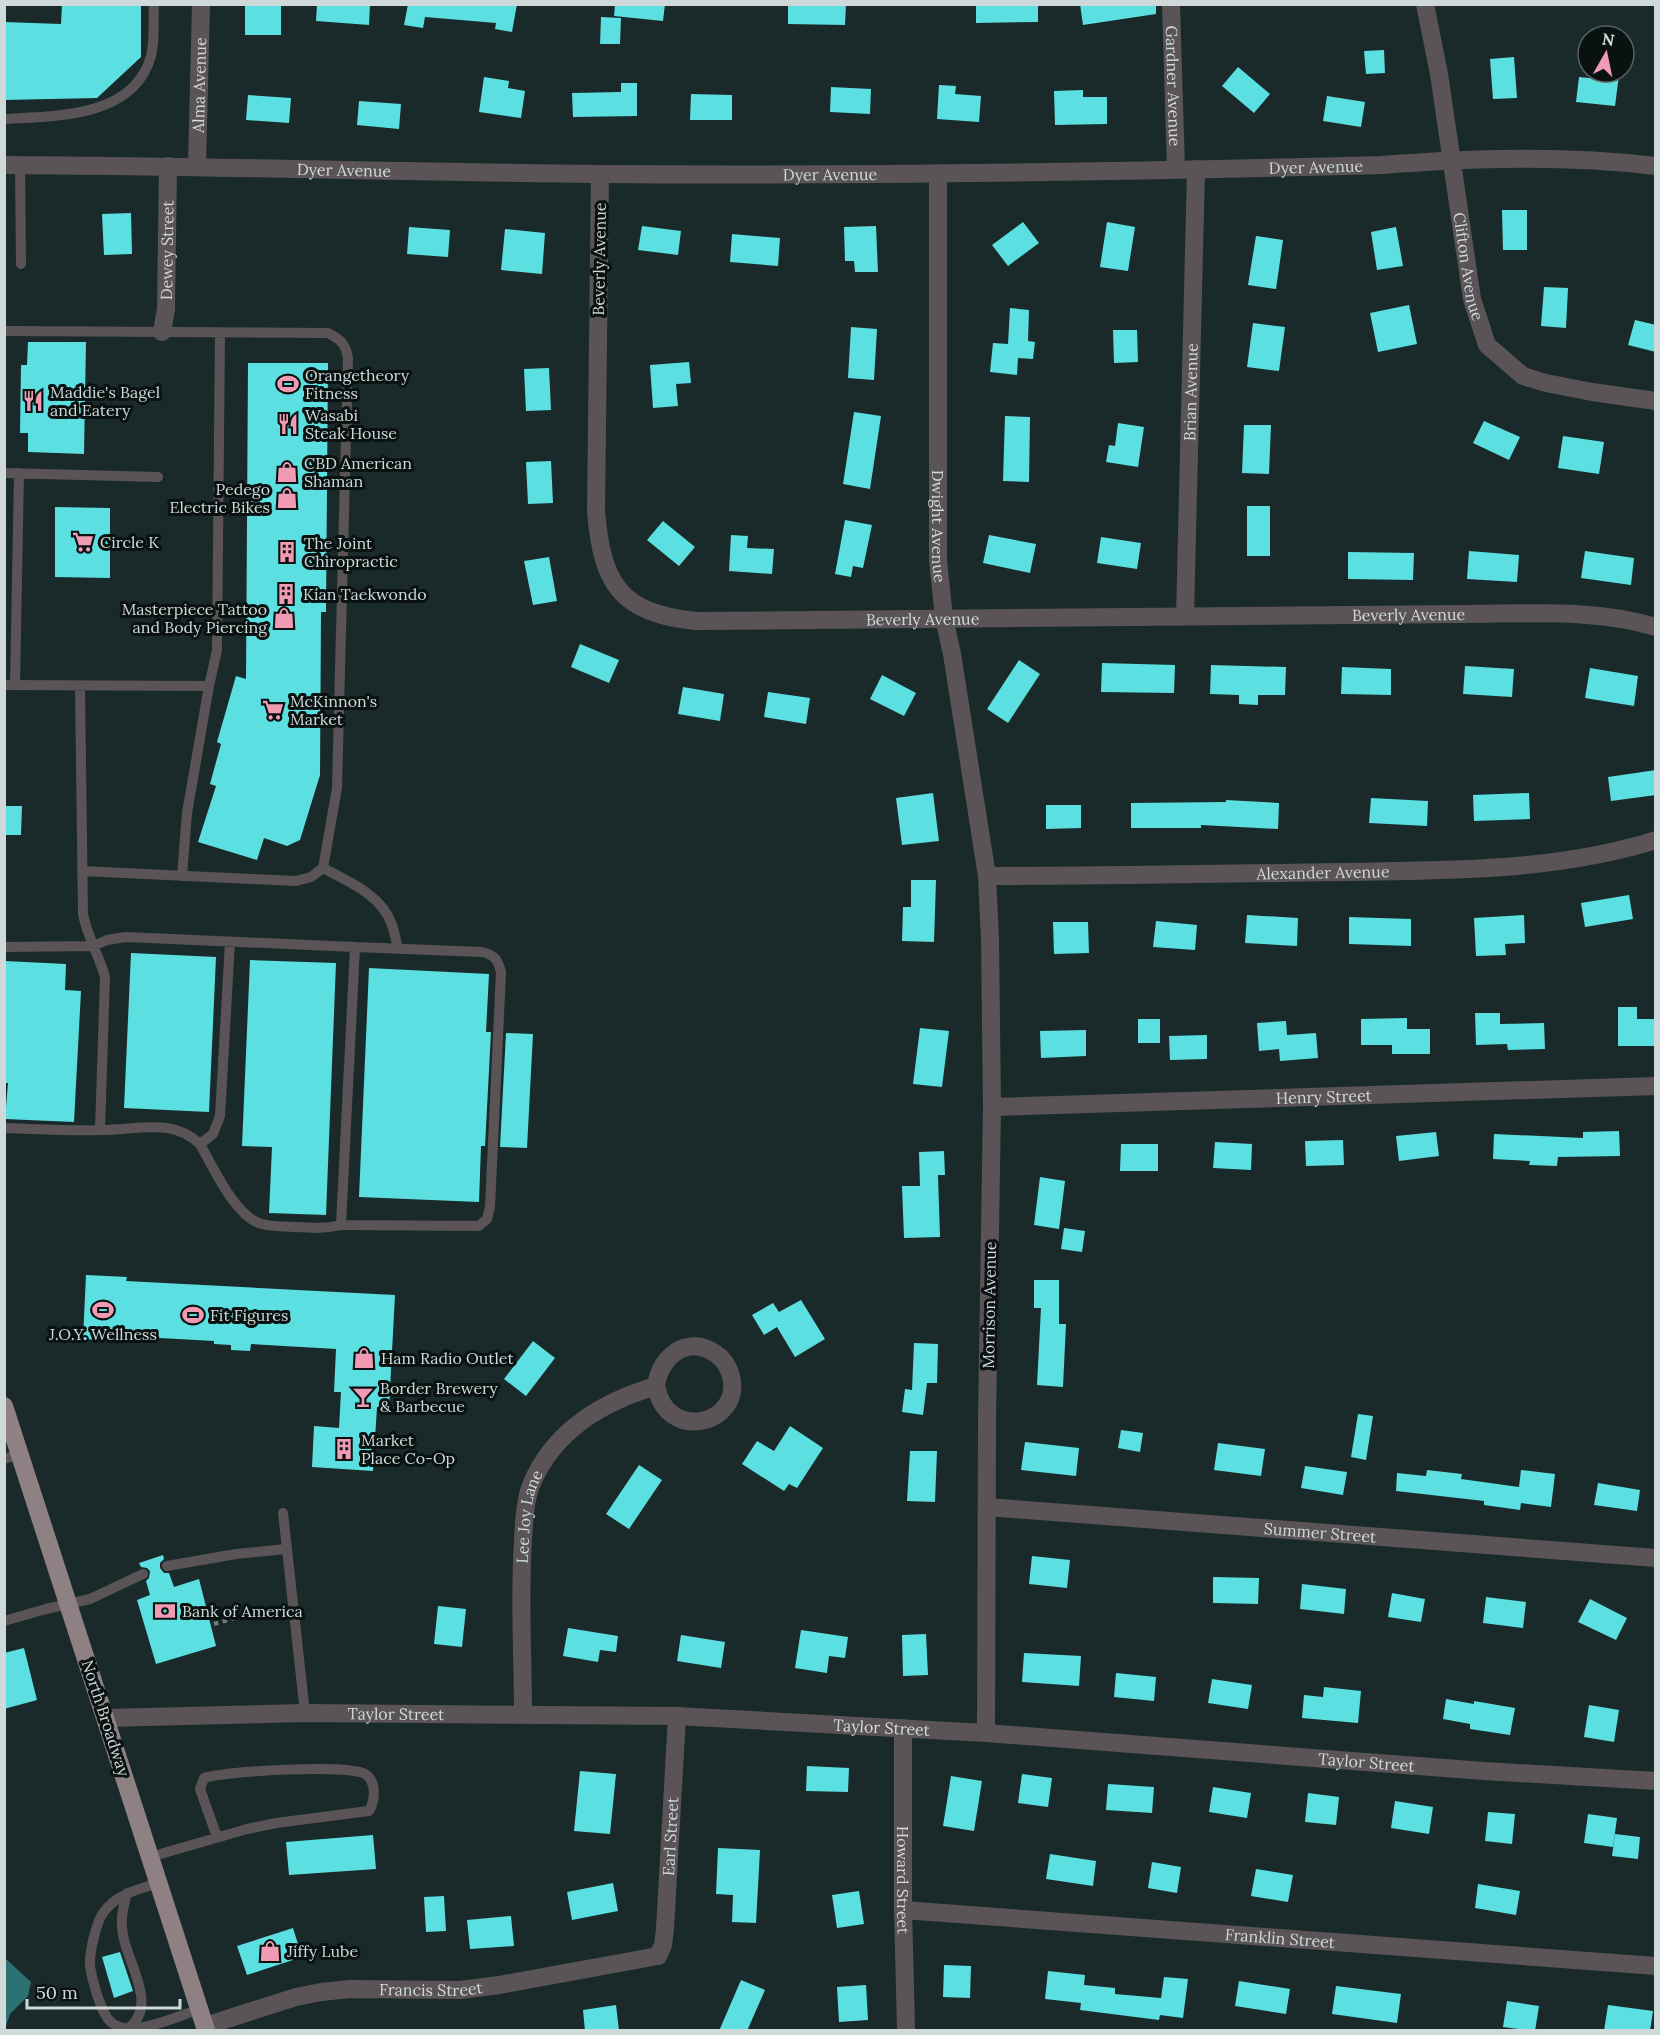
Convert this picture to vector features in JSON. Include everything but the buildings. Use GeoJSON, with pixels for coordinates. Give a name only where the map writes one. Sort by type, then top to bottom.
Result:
{"type":"FeatureCollection","features":[{"type":"Feature","properties":{"kind":"main road","name":"North Broadway"},"geometry":{"type":"LineString","coordinates":[[4,1406],[12,1456],[68,1604],[204,2022]]}},
{"type":"Feature","properties":{"kind":"street","name":"Alma Avenue"},"geometry":{"type":"LineString","coordinates":[[197,166],[201,4]]}},
{"type":"Feature","properties":{"kind":"street","name":"Gardner Avenue"},"geometry":{"type":"LineString","coordinates":[[1171,4],[1176,169]]}},
{"type":"Feature","properties":{"kind":"street","name":"Clifton Avenue"},"geometry":{"type":"LineString","coordinates":[[1425,4],[1439,74],[1472,299],[1487,345],[1523,375],[1546,383],[1656,401]]}},
{"type":"Feature","properties":{"kind":"street","name":"Dyer Avenue"},"geometry":{"type":"LineString","coordinates":[[12,165],[197,166],[600,174],[938,174],[1382,165],[1452,159],[1583,159],[1656,166]]}},
{"type":"Feature","properties":{"kind":"street","name":"Dewey Street"},"geometry":{"type":"LineString","coordinates":[[162,332],[166,309],[168,166]]}},
{"type":"Feature","properties":{"kind":"street","name":"Brian Avenue"},"geometry":{"type":"LineString","coordinates":[[1185,616],[1196,169]]}},
{"type":"Feature","properties":{"kind":"street","name":"Beverly Avenue"},"geometry":{"type":"LineString","coordinates":[[600,174],[596,511],[602,558],[612,581],[628,599],[649,611],[680,619],[707,621],[1580,614],[1656,627]]}},
{"type":"Feature","properties":{"kind":"street","name":"Dwight Avenue"},"geometry":{"type":"LineString","coordinates":[[938,174],[938,560],[944,618],[952,654],[987,876]]}},
{"type":"Feature","properties":{"kind":"street","name":"Alexander Avenue"},"geometry":{"type":"LineString","coordinates":[[987,876],[1132,876],[1496,868],[1598,855],[1656,840]]}},
{"type":"Feature","properties":{"kind":"street","name":"Morrison Avenue"},"geometry":{"type":"LineString","coordinates":[[986,1733],[992,1107],[987,876]]}},
{"type":"Feature","properties":{"kind":"street","name":"Henry Street"},"geometry":{"type":"LineString","coordinates":[[992,1107],[1656,1086]]}},
{"type":"Feature","properties":{"kind":"street"},"geometry":{"type":"LineString","coordinates":[[699,1347],[722,1358],[729,1369],[732,1382],[731,1394],[726,1405],[718,1414],[708,1420],[696,1422],[684,1421],[665,1408],[656,1386],[658,1373],[664,1361],[674,1353],[686,1348],[699,1347]]}},
{"type":"Feature","properties":{"kind":"street","name":"Lee Joy Lane"},"geometry":{"type":"LineString","coordinates":[[523,1714],[522,1560],[525,1515],[531,1486],[550,1452],[569,1431],[607,1404],[656,1386]]}},
{"type":"Feature","properties":{"kind":"street","name":"Summer Street"},"geometry":{"type":"LineString","coordinates":[[987,1507],[1656,1558]]}},
{"type":"Feature","properties":{"kind":"street","name":"Taylor Street"},"geometry":{"type":"LineString","coordinates":[[106,1718],[305,1713],[677,1716],[986,1733],[1484,1771],[1656,1781]]}},
{"type":"Feature","properties":{"kind":"street","name":"Earl Street"},"geometry":{"type":"LineString","coordinates":[[658,1956],[663,1945],[665,1929],[677,1716]]}},
{"type":"Feature","properties":{"kind":"street","name":"Howard Street"},"geometry":{"type":"LineString","coordinates":[[903,1728],[903,1910],[906,2031]]}},
{"type":"Feature","properties":{"kind":"street","name":"Franklin Street"},"geometry":{"type":"LineString","coordinates":[[903,1910],[1656,1966]]}},
{"type":"Feature","properties":{"kind":"street","name":"Francis Street"},"geometry":{"type":"LineString","coordinates":[[204,2022],[321,1992],[350,1989],[460,1990],[658,1956]]}},
{"type":"Feature","properties":{"kind":"lane"},"geometry":{"type":"LineString","coordinates":[[4,119],[83,112],[111,104],[129,92],[144,73],[151,55],[154,4]]}},
{"type":"Feature","properties":{"kind":"lane"},"geometry":{"type":"LineString","coordinates":[[12,165],[21,264]]}},
{"type":"Feature","properties":{"kind":"lane"},"geometry":{"type":"LineString","coordinates":[[4,331],[328,333],[339,339],[347,349],[349,368],[337,788],[323,868],[311,877],[296,881],[82,871]]}},
{"type":"Feature","properties":{"kind":"lane"},"geometry":{"type":"LineString","coordinates":[[182,876],[187,813],[217,650],[219,333]]}},
{"type":"Feature","properties":{"kind":"lane"},"geometry":{"type":"LineString","coordinates":[[4,473],[158,477]]}},
{"type":"Feature","properties":{"kind":"lane"},"geometry":{"type":"LineString","coordinates":[[19,473],[17,633],[10,685],[209,686]]}},
{"type":"Feature","properties":{"kind":"lane"},"geometry":{"type":"LineString","coordinates":[[4,632],[17,633]]}},
{"type":"Feature","properties":{"kind":"lane"},"geometry":{"type":"LineString","coordinates":[[80,686],[82,914],[105,977],[100,1130]]}},
{"type":"Feature","properties":{"kind":"lane"},"geometry":{"type":"LineString","coordinates":[[323,868],[352,883],[382,907],[392,923],[398,949]]}},
{"type":"Feature","properties":{"kind":"lane"},"geometry":{"type":"LineString","coordinates":[[4,948],[93,946],[107,940],[126,937],[482,952],[493,955],[501,972],[490,1207],[487,1219],[479,1226],[341,1225],[326,1229],[261,1224],[248,1218],[236,1203],[200,1144],[192,1136],[182,1131],[166,1128],[100,1130],[4,1128]]}},
{"type":"Feature","properties":{"kind":"lane"},"geometry":{"type":"LineString","coordinates":[[200,1144],[213,1134],[220,1116],[230,942]]}},
{"type":"Feature","properties":{"kind":"lane"},"geometry":{"type":"LineString","coordinates":[[341,1225],[355,947]]}},
{"type":"Feature","properties":{"kind":"lane"},"geometry":{"type":"LineString","coordinates":[[283,1513],[305,1713]]}},
{"type":"Feature","properties":{"kind":"lane"},"geometry":{"type":"LineString","coordinates":[[167,1566],[236,1554],[286,1549]]}},
{"type":"Feature","properties":{"kind":"lane"},"geometry":{"type":"LineString","coordinates":[[4,1621],[90,1599],[143,1574]]}},
{"type":"Feature","properties":{"kind":"lane"},"geometry":{"type":"LineString","coordinates":[[150,1857],[217,1837],[276,1823],[369,1811],[374,1797],[372,1780],[367,1774],[350,1769],[248,1772],[204,1778],[200,1789],[217,1837]]}},
{"type":"Feature","properties":{"kind":"lane"},"geometry":{"type":"LineString","coordinates":[[159,1883],[127,1893],[116,1899],[102,1914],[97,1927],[90,1967],[105,2014],[111,2022],[129,2029],[204,2022]]}},
{"type":"Feature","properties":{"kind":"lane"},"geometry":{"type":"LineString","coordinates":[[127,1893],[121,1925],[142,1998],[142,2009],[136,2023],[129,2029]]}},
{"type":"Feature","properties":{"kind":"path"},"geometry":{"type":"LineString","coordinates":[[214,1624],[239,1617]]}},
{"type":"Feature","properties":{"kind":"water"},"geometry":{"type":"Polygon","coordinates":[[[5,1958],[31,1982],[28,1996],[10,2014],[5,2029],[5,1958]]]}},
{"type":"Feature","properties":{"kind":"place","name":"Orangetheory Fitness"},"geometry":{"type":"Point","coordinates":[288,384]}},
{"type":"Feature","properties":{"kind":"place","name":"Maddie's Bagel and Eatery"},"geometry":{"type":"Point","coordinates":[33,401]}},
{"type":"Feature","properties":{"kind":"place","name":"Wasabi Steak House"},"geometry":{"type":"Point","coordinates":[288,424]}},
{"type":"Feature","properties":{"kind":"place","name":"CBD American Shaman"},"geometry":{"type":"Point","coordinates":[287,472]}},
{"type":"Feature","properties":{"kind":"place","name":"Pedego Electric Bikes"},"geometry":{"type":"Point","coordinates":[287,498]}},
{"type":"Feature","properties":{"kind":"place","name":"Circle K"},"geometry":{"type":"Point","coordinates":[83,542]}},
{"type":"Feature","properties":{"kind":"place","name":"The Joint Chiropractic"},"geometry":{"type":"Point","coordinates":[287,552]}},
{"type":"Feature","properties":{"kind":"place","name":"Kian Taekwondo"},"geometry":{"type":"Point","coordinates":[286,594]}},
{"type":"Feature","properties":{"kind":"place","name":"Masterpiece Tattoo and Body Piercing"},"geometry":{"type":"Point","coordinates":[284,618]}},
{"type":"Feature","properties":{"kind":"place","name":"McKinnon's Market"},"geometry":{"type":"Point","coordinates":[273,710]}},
{"type":"Feature","properties":{"kind":"place","name":"J.O.Y. Wellness"},"geometry":{"type":"Point","coordinates":[103,1310]}},
{"type":"Feature","properties":{"kind":"place","name":"Fit Figures"},"geometry":{"type":"Point","coordinates":[193,1315]}},
{"type":"Feature","properties":{"kind":"place","name":"Ham Radio Outlet"},"geometry":{"type":"Point","coordinates":[364,1358]}},
{"type":"Feature","properties":{"kind":"place","name":"Border Brewery & Barbecue"},"geometry":{"type":"Point","coordinates":[363,1397]}},
{"type":"Feature","properties":{"kind":"place","name":"Market Place Co-Op"},"geometry":{"type":"Point","coordinates":[344,1449]}},
{"type":"Feature","properties":{"kind":"place","name":"Bank of America"},"geometry":{"type":"Point","coordinates":[165,1611]}},
{"type":"Feature","properties":{"kind":"place","name":"Jiffy Lube"},"geometry":{"type":"Point","coordinates":[270,1951]}}]}
